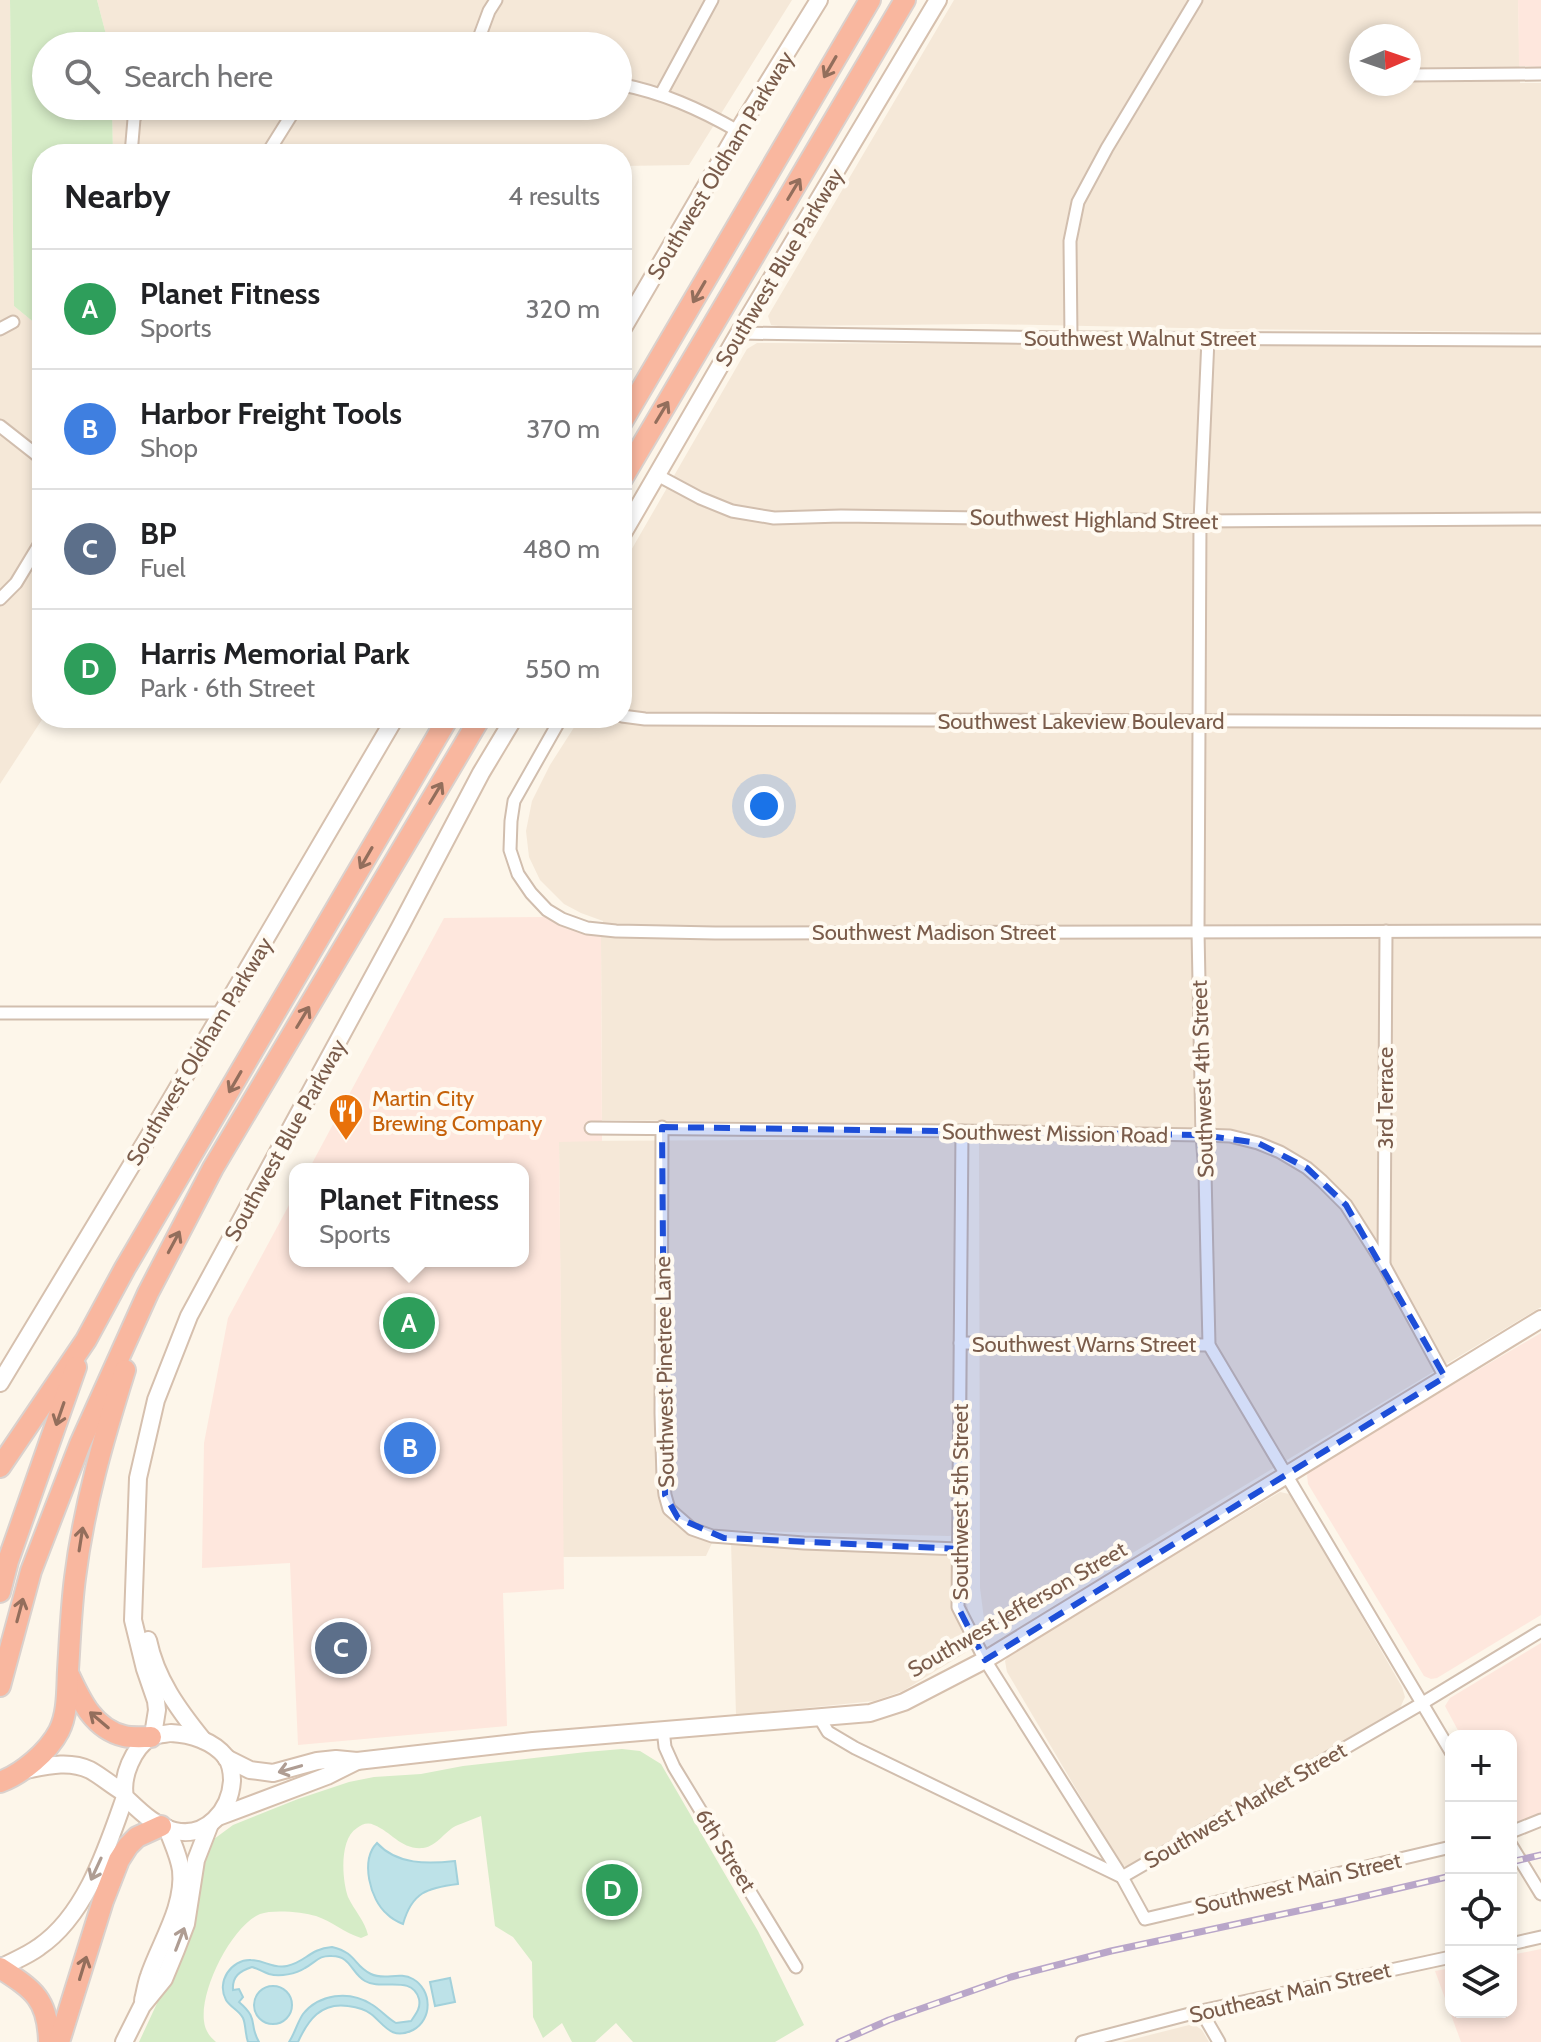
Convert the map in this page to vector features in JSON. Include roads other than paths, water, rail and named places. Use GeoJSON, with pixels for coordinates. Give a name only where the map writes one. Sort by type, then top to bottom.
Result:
{"type":"FeatureCollection","features":[{"type":"Feature","properties":{"kind":"highway"},"geometry":{"type":"LineString","coordinates":[[632,405],[870,0]]}},
{"type":"Feature","properties":{"kind":"highway"},"geometry":{"type":"LineString","coordinates":[[632,462],[905,0]]}},
{"type":"Feature","properties":{"kind":"highway"},"geometry":{"type":"LineString","coordinates":[[0,1467],[86,1340],[442,728]]}},
{"type":"Feature","properties":{"kind":"highway"},"geometry":{"type":"LineString","coordinates":[[0,1686],[31,1571],[80,1444],[148,1293],[213,1168],[474,728]]}},
{"type":"Feature","properties":{"kind":"highway"},"geometry":{"type":"LineString","coordinates":[[2,1781],[25,1770],[60,1729],[67,1697],[75,1577],[96,1465],[148,1293]]}},
{"type":"Feature","properties":{"kind":"highway"},"geometry":{"type":"LineString","coordinates":[[0,1592],[8,1561],[86,1340]]}},
{"type":"Feature","properties":{"kind":"highway"},"geometry":{"type":"LineString","coordinates":[[68,1673],[82,1702],[99,1723],[123,1736],[152,1736]]}},
{"type":"Feature","properties":{"kind":"highway"},"geometry":{"type":"LineString","coordinates":[[59,2042],[119,1860],[137,1837],[164,1827]]}},
{"type":"Feature","properties":{"kind":"highway"},"geometry":{"type":"LineString","coordinates":[[0,1968],[30,1989],[38,1999],[48,2019],[49,2042]]}},
{"type":"Feature","properties":{"kind":"street"},"geometry":{"type":"LineString","coordinates":[[481,32],[496,0]]}},
{"type":"Feature","properties":{"kind":"street"},"geometry":{"type":"LineString","coordinates":[[661,94],[712,0]]}},
{"type":"Feature","properties":{"kind":"street","name":"Southwest Oldham Parkway"},"geometry":{"type":"LineString","coordinates":[[632,313],[819,0]]}},
{"type":"Feature","properties":{"kind":"street","name":"Southwest Blue Parkway"},"geometry":{"type":"LineString","coordinates":[[632,518],[938,0]]}},
{"type":"Feature","properties":{"kind":"street"},"geometry":{"type":"LineString","coordinates":[[1071,338],[1070,241],[1078,202],[1196,0]]}},
{"type":"Feature","properties":{"kind":"street"},"geometry":{"type":"LineString","coordinates":[[1421,75],[1541,74]]}},
{"type":"Feature","properties":{"kind":"street"},"geometry":{"type":"LineString","coordinates":[[632,87],[684,102],[738,131]]}},
{"type":"Feature","properties":{"kind":"street"},"geometry":{"type":"LineString","coordinates":[[132,144],[134,120]]}},
{"type":"Feature","properties":{"kind":"street"},"geometry":{"type":"LineString","coordinates":[[273,144],[288,120]]}},
{"type":"Feature","properties":{"kind":"street"},"geometry":{"type":"LineString","coordinates":[[0,329],[13,322]]}},
{"type":"Feature","properties":{"kind":"street","name":"Southwest Walnut Street"},"geometry":{"type":"LineString","coordinates":[[739,333],[1541,340]]}},
{"type":"Feature","properties":{"kind":"street","name":"Southwest 4th Street"},"geometry":{"type":"LineString","coordinates":[[1208,339],[1200,521],[1198,931],[1209,1345],[1445,1742]]}},
{"type":"Feature","properties":{"kind":"street"},"geometry":{"type":"LineString","coordinates":[[0,426],[32,451]]}},
{"type":"Feature","properties":{"kind":"street","name":"Southwest Highland Street"},"geometry":{"type":"LineString","coordinates":[[657,475],[732,511],[774,518],[841,516],[1200,521],[1541,519]]}},
{"type":"Feature","properties":{"kind":"street"},"geometry":{"type":"LineString","coordinates":[[0,599],[16,583],[32,557]]}},
{"type":"Feature","properties":{"kind":"street","name":"Southwest Lakeview Boulevard"},"geometry":{"type":"LineString","coordinates":[[632,717],[1541,722]]}},
{"type":"Feature","properties":{"kind":"street","name":"Southwest Oldham Parkway"},"geometry":{"type":"LineString","coordinates":[[0,1383],[389,728]]}},
{"type":"Feature","properties":{"kind":"street","name":"Southwest Blue Parkway"},"geometry":{"type":"LineString","coordinates":[[152,1736],[156,1701],[133,1620],[138,1478],[156,1400],[189,1316],[508,728]]}},
{"type":"Feature","properties":{"kind":"street","name":"Southwest Madison Street"},"geometry":{"type":"LineString","coordinates":[[555,728],[514,801],[510,850],[518,874],[547,910],[587,928],[715,933],[1541,931]]}},
{"type":"Feature","properties":{"kind":"street","name":"3rd Terrace"},"geometry":{"type":"LineString","coordinates":[[1384,1265],[1386,931]]}},
{"type":"Feature","properties":{"kind":"street"},"geometry":{"type":"LineString","coordinates":[[0,1013],[221,1013]]}},
{"type":"Feature","properties":{"kind":"street","name":"Southwest Pinetree Lane"},"geometry":{"type":"LineString","coordinates":[[662,1127],[661,1413],[663,1477],[669,1509],[692,1529],[712,1536],[959,1549]]}},
{"type":"Feature","properties":{"kind":"street","name":"Southwest Mission Road"},"geometry":{"type":"LineString","coordinates":[[591,1128],[1202,1135],[1230,1136],[1258,1143],[1307,1168],[1346,1205],[1384,1265],[1445,1377]]}},
{"type":"Feature","properties":{"kind":"street","name":"Southwest 5th Street"},"geometry":{"type":"LineString","coordinates":[[962,1131],[958,1607],[985,1660],[1122,1877],[1145,1919]]}},
{"type":"Feature","properties":{"kind":"street","name":"Southwest Jefferson Street"},"geometry":{"type":"LineString","coordinates":[[226,1758],[250,1770],[273,1773],[317,1761],[357,1761],[533,1741],[870,1713],[893,1706],[985,1660],[1541,1319]]}},
{"type":"Feature","properties":{"kind":"street","name":"Southwest Warns Street"},"geometry":{"type":"LineString","coordinates":[[960,1343],[1209,1345]]}},
{"type":"Feature","properties":{"kind":"street","name":"Southwest Blue Parkway"},"geometry":{"type":"LineString","coordinates":[[135,1588],[161,1678],[178,1709],[203,1740]]}},
{"type":"Feature","properties":{"kind":"street","name":"Southwest Market Street"},"geometry":{"type":"LineString","coordinates":[[819,1717],[828,1732],[855,1748],[1122,1877],[1541,1631]]}},
{"type":"Feature","properties":{"kind":"street","name":"6th Street"},"geometry":{"type":"LineString","coordinates":[[663,1729],[665,1747],[674,1767],[796,1967]]}},
{"type":"Feature","properties":{"kind":"street"},"geometry":{"type":"LineString","coordinates":[[0,1968],[40,1947],[70,1918],[97,1869],[124,1794],[127,1770],[133,1757],[152,1736],[171,1733],[203,1740],[226,1758],[231,1767],[227,1802],[214,1821],[196,1860],[186,1924],[164,1979],[142,2006],[124,2042]]}},
{"type":"Feature","properties":{"kind":"street","name":"Southwest Jefferson Street"},"geometry":{"type":"LineString","coordinates":[[214,1821],[357,1761]]}},
{"type":"Feature","properties":{"kind":"street"},"geometry":{"type":"LineString","coordinates":[[25,1770],[63,1764],[89,1770],[124,1794],[147,1817],[164,1827],[182,1832],[202,1828],[214,1821]]}},
{"type":"Feature","properties":{"kind":"street"},"geometry":{"type":"LineString","coordinates":[[1517,1830],[1541,1820]]}},
{"type":"Feature","properties":{"kind":"street"},"geometry":{"type":"LineString","coordinates":[[142,2006],[148,1977],[174,1914],[181,1886],[178,1857],[164,1827]]}},
{"type":"Feature","properties":{"kind":"street","name":"Southwest Main Street"},"geometry":{"type":"LineString","coordinates":[[1145,1919],[1445,1848]]}},
{"type":"Feature","properties":{"kind":"street"},"geometry":{"type":"LineString","coordinates":[[1517,1855],[1541,1894]]}},
{"type":"Feature","properties":{"kind":"street"},"geometry":{"type":"LineString","coordinates":[[1517,1943],[1541,1937]]}},
{"type":"Feature","properties":{"kind":"street","name":"Southeast Main Street"},"geometry":{"type":"LineString","coordinates":[[1082,2042],[1201,2011],[1445,1958]]}},
{"type":"Feature","properties":{"kind":"street"},"geometry":{"type":"LineString","coordinates":[[1201,2011],[1219,2042]]}},
{"type":"Feature","properties":{"kind":"water"},"geometry":{"type":"Polygon","coordinates":[[[377,1843],[403,1859],[434,1863],[455,1861],[458,1884],[438,1887],[422,1894],[411,1905],[403,1924],[399,1922],[381,1908],[369,1880],[369,1859],[377,1843]]]}},
{"type":"Feature","properties":{"kind":"water"},"geometry":{"type":"Polygon","coordinates":[[[332,1947],[346,1952],[371,1974],[408,1977],[419,1984],[428,2004],[420,2025],[399,2034],[389,2030],[366,2011],[339,2005],[317,2014],[298,2042],[289,2042],[303,2014],[326,1998],[344,1996],[362,2000],[396,2023],[411,2021],[418,2011],[419,1999],[410,1987],[372,1984],[360,1978],[343,1959],[328,1956],[288,1974],[269,1974],[252,1967],[238,1975],[233,1990],[239,1989],[243,1997],[239,2002],[252,2018],[259,2042],[248,2042],[243,2018],[223,1993],[224,1979],[232,1967],[251,1960],[287,1966],[318,1950],[332,1947]]]}},
{"type":"Feature","properties":{"kind":"water"},"geometry":{"type":"Polygon","coordinates":[[[450,1978],[455,2002],[435,2006],[430,1982],[450,1978]]]}},
{"type":"Feature","properties":{"kind":"water"},"geometry":{"type":"Polygon","coordinates":[[[273,1986],[286,1992],[292,2005],[286,2018],[273,2024],[260,2018],[254,2005],[260,1992],[273,1986]]]}},
{"type":"Feature","properties":{"kind":"railway"},"geometry":{"type":"LineString","coordinates":[[1517,1861],[1541,1855]]}},
{"type":"Feature","properties":{"kind":"railway"},"geometry":{"type":"LineString","coordinates":[[839,2042],[889,2020],[1011,1977],[1111,1951],[1445,1877]]}},
{"type":"Feature","properties":{"kind":"place","name":"Martin City Brewing Company"},"geometry":{"type":"Point","coordinates":[346,1142]}},
{"type":"Feature","properties":{"kind":"place","name":"Planet Fitness"},"geometry":{"type":"Point","coordinates":[409,1323]}},
{"type":"Feature","properties":{"kind":"place","name":"Harbor Freight Tools"},"geometry":{"type":"Point","coordinates":[410,1448]}},
{"type":"Feature","properties":{"kind":"place","name":"BP"},"geometry":{"type":"Point","coordinates":[341,1648]}},
{"type":"Feature","properties":{"kind":"place","name":"Harris Memorial Park"},"geometry":{"type":"Point","coordinates":[612,1890]}}]}
